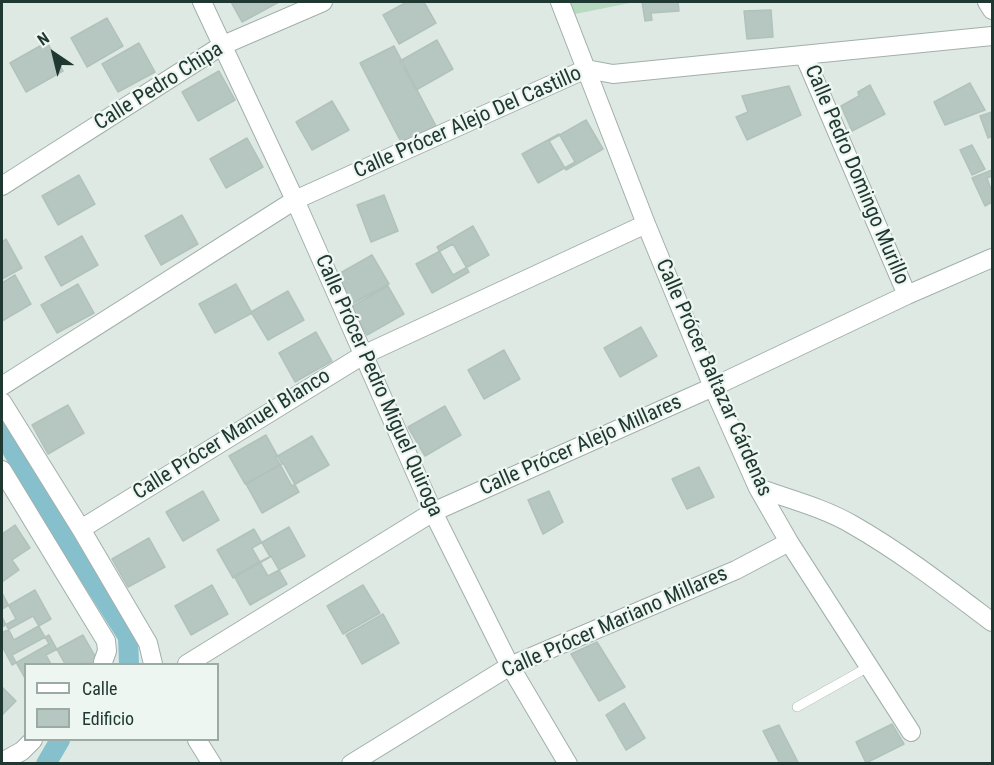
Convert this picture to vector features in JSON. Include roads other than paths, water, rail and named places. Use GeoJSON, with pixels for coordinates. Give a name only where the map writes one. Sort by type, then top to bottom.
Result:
{"type":"FeatureCollection","features":[{"type":"Feature","properties":{"kind":"street","name":"Calle Prócer Pedro Miguel Quiroga"},"geometry":{"type":"LineString","coordinates":[[202,2],[295,200],[433,512],[510,666],[568,764]]}},
{"type":"Feature","properties":{"kind":"street","name":"Calle Pedro Chipa"},"geometry":{"type":"LineString","coordinates":[[2,186],[221,46],[323,2]]}},
{"type":"Feature","properties":{"kind":"street","name":"Calle Prócer Baltazar Cárdenas"},"geometry":{"type":"LineString","coordinates":[[560,2],[646,224],[713,387],[758,488],[789,542],[911,732]]}},
{"type":"Feature","properties":{"kind":"street"},"geometry":{"type":"LineString","coordinates":[[987,2],[993,10]]}},
{"type":"Feature","properties":{"kind":"street","name":"Calle Prócer Alejo Del Castillo"},"geometry":{"type":"LineString","coordinates":[[2,387],[295,200],[586,69],[613,74],[993,36]]}},
{"type":"Feature","properties":{"kind":"street","name":"Calle Pedro Domingo Murillo"},"geometry":{"type":"LineString","coordinates":[[804,55],[907,295]]}},
{"type":"Feature","properties":{"kind":"street","name":"Calle Prócer Manuel Blanco"},"geometry":{"type":"LineString","coordinates":[[81,529],[363,355],[646,224]]}},
{"type":"Feature","properties":{"kind":"street","name":"Calle Prócer Alejo Millares"},"geometry":{"type":"LineString","coordinates":[[189,663],[433,512],[713,387],[907,295],[993,258]]}},
{"type":"Feature","properties":{"kind":"street"},"geometry":{"type":"LineString","coordinates":[[2,402],[148,643],[153,663]]}},
{"type":"Feature","properties":{"kind":"street"},"geometry":{"type":"LineString","coordinates":[[2,470],[106,641],[105,663]]}},
{"type":"Feature","properties":{"kind":"street"},"geometry":{"type":"LineString","coordinates":[[758,488],[810,506],[851,524],[922,569],[993,622]]}},
{"type":"Feature","properties":{"kind":"street","name":"Calle Prócer Mariano Millares"},"geometry":{"type":"LineString","coordinates":[[351,764],[510,666],[736,570],[789,542]]}},
{"type":"Feature","properties":{"kind":"street"},"geometry":{"type":"LineString","coordinates":[[2,762],[22,751],[32,741]]}},
{"type":"Feature","properties":{"kind":"street"},"geometry":{"type":"LineString","coordinates":[[198,741],[212,764]]}},
{"type":"Feature","properties":{"kind":"lane"},"geometry":{"type":"LineString","coordinates":[[797,707],[870,666]]}},
{"type":"Feature","properties":{"kind":"waterway"},"geometry":{"type":"LineString","coordinates":[[2,433],[128,637],[129,663]]}},
{"type":"Feature","properties":{"kind":"waterway"},"geometry":{"type":"LineString","coordinates":[[46,764],[59,741]]}}]}
